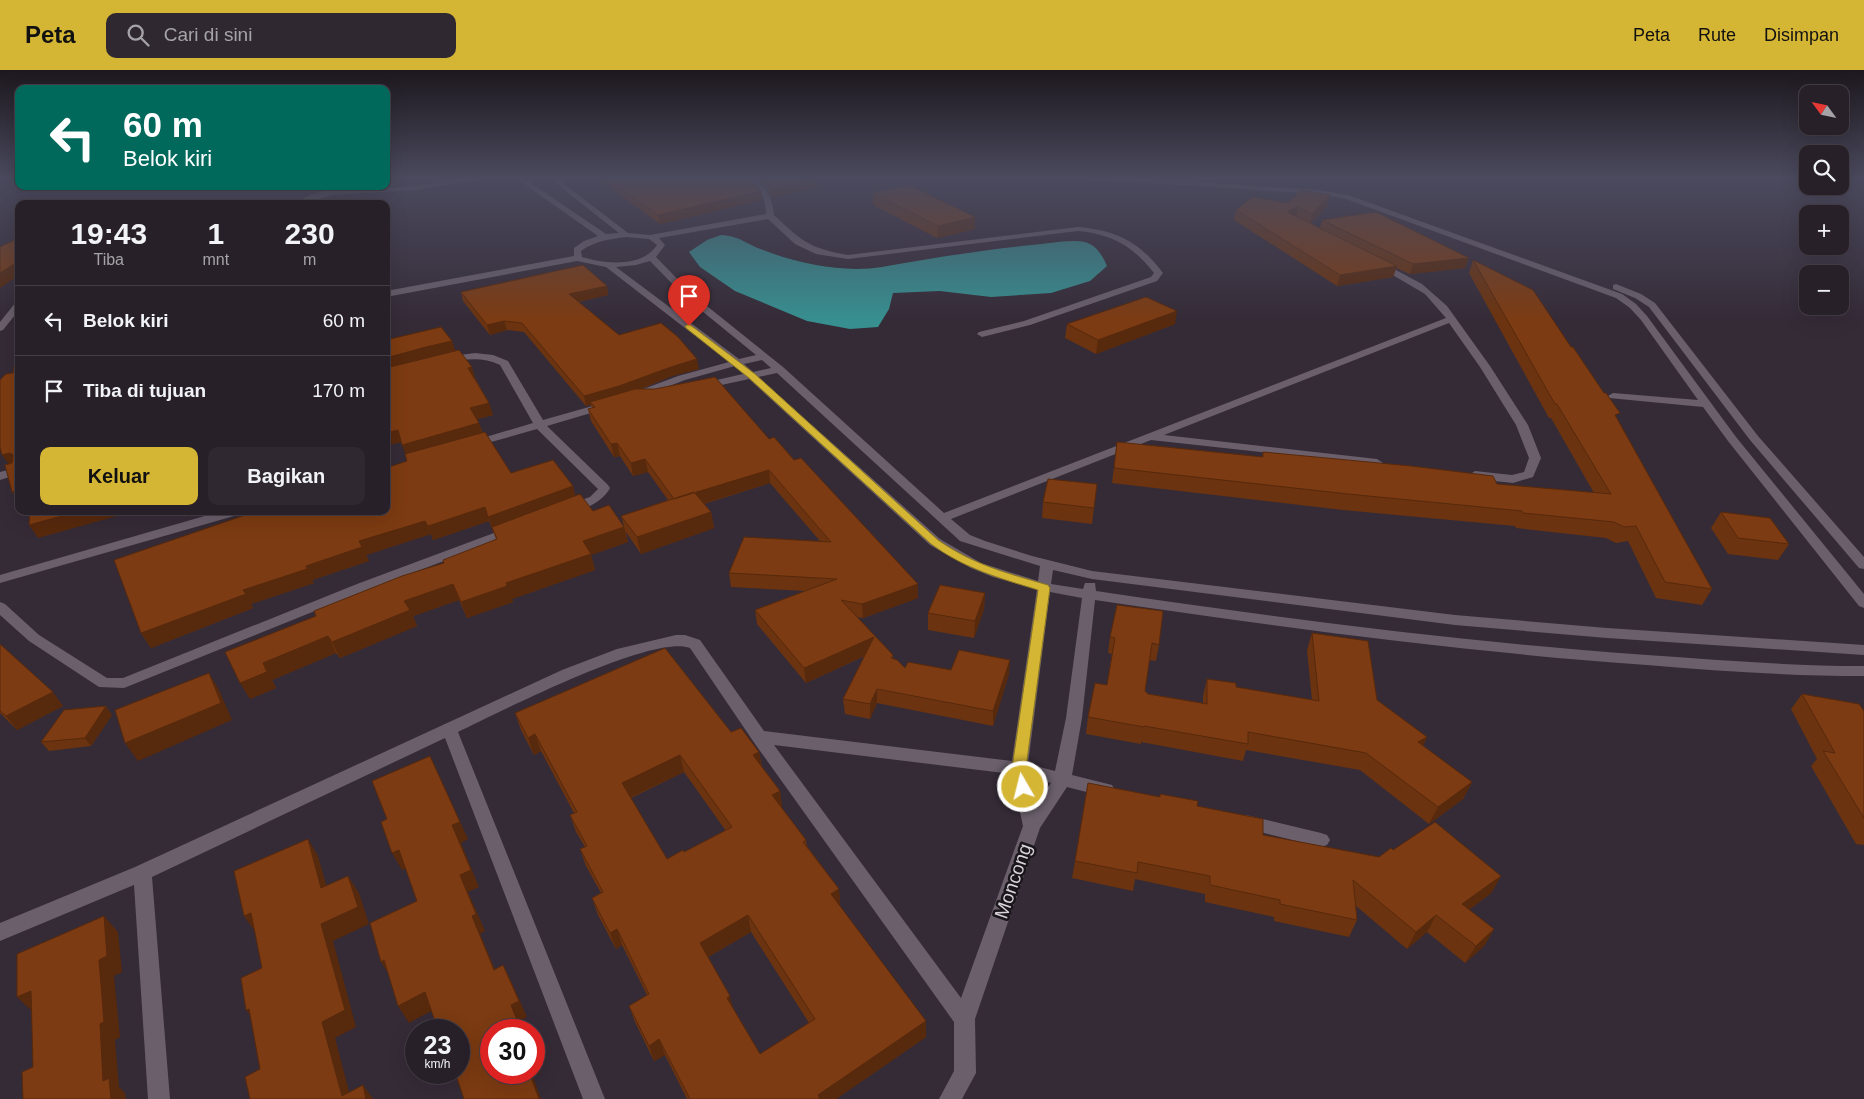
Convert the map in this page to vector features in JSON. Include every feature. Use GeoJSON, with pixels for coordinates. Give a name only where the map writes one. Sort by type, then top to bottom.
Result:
{"type":"FeatureCollection","features":[{"type":"Feature","properties":{"kind":"street"},"geometry":{"type":"LineString","coordinates":[[586,225],[604,237]]}},
{"type":"Feature","properties":{"kind":"street"},"geometry":{"type":"LineString","coordinates":[[614,225],[626,234]]}},
{"type":"Feature","properties":{"kind":"street"},"geometry":{"type":"LineString","coordinates":[[578,258],[577,250],[587,243],[604,237],[626,234],[650,237],[718,225]]}},
{"type":"Feature","properties":{"kind":"street"},"geometry":{"type":"LineString","coordinates":[[780,225],[798,242],[819,252],[848,257],[1078,229],[1096,231],[1115,236],[1151,263],[1159,273],[1154,280],[1026,322],[982,334]]}},
{"type":"Feature","properties":{"kind":"street"},"geometry":{"type":"LineString","coordinates":[[1426,225],[1619,296],[1633,306],[1644,318],[1762,477],[1864,603]]}},
{"type":"Feature","properties":{"kind":"street"},"geometry":{"type":"LineString","coordinates":[[1449,225],[1638,296],[1652,305],[1754,438],[1864,565]]}},
{"type":"Feature","properties":{"kind":"street"},"geometry":{"type":"LineString","coordinates":[[390,293],[578,258],[590,264],[610,266],[632,263],[651,257],[659,251],[661,245],[650,237]]}},
{"type":"Feature","properties":{"kind":"street"},"geometry":{"type":"LineString","coordinates":[[651,257],[689,296],[779,369],[965,538],[991,548],[1047,564],[1092,574],[1455,620],[1616,634],[1864,650]]}},
{"type":"Feature","properties":{"kind":"street"},"geometry":{"type":"LineString","coordinates":[[1368,259],[1426,288],[1442,303],[1522,424],[1535,458],[1529,474],[1513,479],[1464,474]]}},
{"type":"Feature","properties":{"kind":"street"},"geometry":{"type":"LineString","coordinates":[[610,266],[737,363],[952,555],[977,567],[1044,588],[1281,623],[1473,645],[1601,657],[1796,671],[1864,671]]}},
{"type":"Feature","properties":{"kind":"street"},"geometry":{"type":"LineString","coordinates":[[0,328],[15,309]]}},
{"type":"Feature","properties":{"kind":"street"},"geometry":{"type":"LineString","coordinates":[[942,518],[1451,319]]}},
{"type":"Feature","properties":{"kind":"street"},"geometry":{"type":"LineString","coordinates":[[431,364],[478,355],[495,358],[504,363],[540,424],[604,488],[602,494],[594,499],[557,513]]}},
{"type":"Feature","properties":{"kind":"street"},"geometry":{"type":"LineString","coordinates":[[673,393],[626,400],[658,386],[763,357]]}},
{"type":"Feature","properties":{"kind":"street"},"geometry":{"type":"LineString","coordinates":[[690,389],[779,369]]}},
{"type":"Feature","properties":{"kind":"street"},"geometry":{"type":"LineString","coordinates":[[1613,396],[1707,404]]}},
{"type":"Feature","properties":{"kind":"street"},"geometry":{"type":"LineString","coordinates":[[463,446],[616,402]]}},
{"type":"Feature","properties":{"kind":"street"},"geometry":{"type":"LineString","coordinates":[[1149,437],[1385,464]]}},
{"type":"Feature","properties":{"kind":"street"},"geometry":{"type":"LineString","coordinates":[[0,476],[15,471]]}},
{"type":"Feature","properties":{"kind":"street"},"geometry":{"type":"LineString","coordinates":[[0,579],[223,515]]}},
{"type":"Feature","properties":{"kind":"street"},"geometry":{"type":"LineString","coordinates":[[0,607],[34,638],[104,683],[124,683],[362,587],[529,524]]}},
{"type":"Feature","properties":{"kind":"street"},"geometry":{"type":"LineString","coordinates":[[1032,826],[1019,768],[1047,564]]}},
{"type":"Feature","properties":{"kind":"street","name":"Moncong"},"geometry":{"type":"LineString","coordinates":[[950,1099],[965,1073],[964,1019],[1032,826],[1062,780],[1074,718],[1092,574]]}},
{"type":"Feature","properties":{"kind":"street"},"geometry":{"type":"LineString","coordinates":[[0,932],[142,873],[567,674],[622,652],[676,640],[685,640],[695,644],[759,737],[964,1019]]}},
{"type":"Feature","properties":{"kind":"street"},"geometry":{"type":"LineString","coordinates":[[449,729],[594,1099]]}},
{"type":"Feature","properties":{"kind":"street"},"geometry":{"type":"LineString","coordinates":[[759,737],[1019,768],[1120,793]]}},
{"type":"Feature","properties":{"kind":"street"},"geometry":{"type":"LineString","coordinates":[[1225,817],[1321,840]]}},
{"type":"Feature","properties":{"kind":"street"},"geometry":{"type":"LineString","coordinates":[[142,873],[159,1099]]}},
{"type":"Feature","properties":{"kind":"shaded area"},"geometry":{"type":"Polygon","coordinates":[[[721,235],[738,239],[791,259],[837,268],[867,269],[938,257],[1072,241],[1085,242],[1093,246],[1107,266],[1090,281],[1051,293],[991,297],[940,291],[893,293],[889,309],[878,327],[850,329],[807,321],[735,291],[700,267],[689,252],[707,240],[721,235]]]}},
{"type":"Feature","properties":{"kind":"building"},"geometry":{"type":"Polygon","coordinates":[[[1260,225],[1313,225],[1397,266],[1340,275],[1260,225]]]}},
{"type":"Feature","properties":{"kind":"building"},"geometry":{"type":"Polygon","coordinates":[[[1332,225],[1402,225],[1469,258],[1413,264],[1332,225]]]}},
{"type":"Feature","properties":{"kind":"building"},"geometry":{"type":"Polygon","coordinates":[[[15,240],[15,264],[0,273],[0,247],[15,240]]]}},
{"type":"Feature","properties":{"kind":"building"},"geometry":{"type":"Polygon","coordinates":[[[1473,260],[1533,290],[1571,347],[1573,347],[1620,413],[1615,415],[1712,589],[1665,582],[1636,526],[1624,527],[1614,522],[1523,513],[1522,511],[1114,468],[1117,442],[1263,457],[1263,452],[1411,466],[1493,476],[1497,484],[1611,494],[1557,404],[1555,404],[1473,260]]]}},
{"type":"Feature","properties":{"kind":"building"},"geometry":{"type":"Polygon","coordinates":[[[583,265],[607,286],[569,294],[619,335],[661,323],[678,337],[697,359],[584,396],[522,323],[504,321],[487,325],[461,292],[583,265]]]}},
{"type":"Feature","properties":{"kind":"building"},"geometry":{"type":"Polygon","coordinates":[[[1146,297],[1177,311],[1098,340],[1067,324],[1146,297]]]}},
{"type":"Feature","properties":{"kind":"building"},"geometry":{"type":"Polygon","coordinates":[[[441,327],[452,341],[390,357],[390,339],[441,327]]]}},
{"type":"Feature","properties":{"kind":"building"},"geometry":{"type":"Polygon","coordinates":[[[459,350],[472,367],[468,368],[489,403],[470,408],[479,423],[402,445],[398,430],[390,432],[390,367],[459,350]]]}},
{"type":"Feature","properties":{"kind":"building"},"geometry":{"type":"Polygon","coordinates":[[[14,366],[15,491],[12,492],[5,465],[12,463],[13,455],[10,453],[2,455],[0,447],[0,380],[6,374],[13,373],[14,366]]]}},
{"type":"Feature","properties":{"kind":"building"},"geometry":{"type":"Polygon","coordinates":[[[715,377],[769,439],[774,437],[794,460],[801,458],[918,584],[862,604],[841,600],[893,655],[891,658],[897,660],[905,668],[908,662],[951,670],[959,650],[1010,660],[993,711],[877,689],[870,704],[843,699],[874,637],[804,668],[755,610],[837,579],[729,573],[744,537],[831,542],[769,470],[674,499],[645,459],[631,463],[617,443],[611,444],[588,409],[595,407],[590,402],[635,389],[655,389],[715,377]]]}},
{"type":"Feature","properties":{"kind":"building"},"geometry":{"type":"Polygon","coordinates":[[[485,432],[511,473],[553,460],[573,486],[488,517],[485,507],[428,526],[425,521],[359,541],[362,547],[306,566],[307,569],[243,590],[246,594],[141,633],[114,560],[245,515],[390,515],[390,467],[407,461],[405,454],[485,432]]]}},
{"type":"Feature","properties":{"kind":"building"},"geometry":{"type":"Polygon","coordinates":[[[1048,479],[1097,484],[1094,508],[1043,502],[1048,479]]]}},
{"type":"Feature","properties":{"kind":"building"},"geometry":{"type":"Polygon","coordinates":[[[694,492],[711,512],[637,537],[621,516],[694,492]]]}},
{"type":"Feature","properties":{"kind":"building"},"geometry":{"type":"Polygon","coordinates":[[[580,494],[593,511],[609,505],[624,527],[583,541],[591,554],[506,583],[507,586],[461,602],[453,584],[404,601],[410,610],[332,642],[328,636],[263,663],[267,672],[240,683],[225,652],[316,616],[314,611],[402,576],[444,563],[443,560],[497,539],[492,527],[580,494]]]}},
{"type":"Feature","properties":{"kind":"building"},"geometry":{"type":"Polygon","coordinates":[[[1721,512],[1770,518],[1789,544],[1738,538],[1721,512]]]}},
{"type":"Feature","properties":{"kind":"building"},"geometry":{"type":"Polygon","coordinates":[[[30,515],[65,515],[29,525],[30,515]]]}},
{"type":"Feature","properties":{"kind":"building"},"geometry":{"type":"Polygon","coordinates":[[[940,585],[985,593],[975,621],[928,613],[940,585]]]}},
{"type":"Feature","properties":{"kind":"building"},"geometry":{"type":"Polygon","coordinates":[[[1117,605],[1163,611],[1159,645],[1152,643],[1145,691],[1148,694],[1207,704],[1207,679],[1236,683],[1236,687],[1319,701],[1312,633],[1368,641],[1377,700],[1427,737],[1418,742],[1472,782],[1438,807],[1366,753],[1248,732],[1248,744],[1088,717],[1095,683],[1107,685],[1115,638],[1110,637],[1117,605]]]}},
{"type":"Feature","properties":{"kind":"building"},"geometry":{"type":"Polygon","coordinates":[[[0,644],[53,692],[6,716],[0,711],[0,644]]]}},
{"type":"Feature","properties":{"kind":"building"},"geometry":{"type":"Polygon","coordinates":[[[665,648],[731,732],[741,728],[759,752],[753,755],[780,791],[772,795],[806,840],[803,842],[839,889],[831,894],[926,1021],[818,1095],[820,1099],[690,1099],[659,1039],[649,1046],[629,1006],[649,994],[617,929],[610,933],[592,898],[603,892],[580,849],[587,846],[570,815],[577,812],[535,734],[528,738],[515,713],[665,648]],[[680,755],[622,783],[667,859],[732,827],[680,755]],[[748,915],[700,943],[730,996],[727,998],[760,1054],[815,1019],[748,915]]]}},
{"type":"Feature","properties":{"kind":"building"},"geometry":{"type":"Polygon","coordinates":[[[209,673],[221,703],[125,743],[115,710],[209,673]]]}},
{"type":"Feature","properties":{"kind":"building"},"geometry":{"type":"Polygon","coordinates":[[[1802,694],[1859,704],[1864,711],[1864,818],[1823,751],[1835,753],[1802,694]]]}},
{"type":"Feature","properties":{"kind":"building"},"geometry":{"type":"Polygon","coordinates":[[[106,706],[85,738],[41,742],[64,710],[106,706]]]}},
{"type":"Feature","properties":{"kind":"building"},"geometry":{"type":"Polygon","coordinates":[[[430,756],[460,822],[452,825],[471,870],[460,875],[476,914],[472,916],[494,970],[503,965],[519,1001],[511,1005],[517,1019],[480,1019],[480,1084],[533,1084],[539,1099],[464,1099],[459,1084],[470,1084],[470,1019],[434,1019],[425,992],[398,1006],[384,960],[381,962],[370,923],[417,901],[399,850],[392,853],[381,822],[387,819],[372,781],[430,756]]]}},
{"type":"Feature","properties":{"kind":"building"},"geometry":{"type":"Polygon","coordinates":[[[1088,783],[1160,797],[1160,794],[1198,801],[1197,806],[1263,819],[1263,835],[1379,857],[1435,822],[1501,876],[1462,904],[1494,929],[1476,946],[1436,915],[1416,932],[1353,880],[1357,920],[1280,904],[1280,900],[1210,885],[1210,876],[1138,862],[1137,873],[1075,861],[1088,783]]]}},
{"type":"Feature","properties":{"kind":"building"},"geometry":{"type":"Polygon","coordinates":[[[308,839],[321,888],[348,876],[358,907],[321,924],[345,1010],[322,1022],[342,1096],[363,1085],[366,1099],[250,1099],[245,1077],[260,1069],[249,1009],[246,1010],[241,978],[262,968],[251,913],[244,916],[234,871],[308,839]]]}},
{"type":"Feature","properties":{"kind":"building"},"geometry":{"type":"Polygon","coordinates":[[[104,916],[107,956],[99,960],[104,1022],[100,1024],[103,1081],[109,1078],[111,1099],[23,1099],[22,1072],[33,1067],[31,991],[17,997],[17,954],[104,916]]]}},
{"type":"Feature","properties":{"kind":"route"},"geometry":{"type":"LineString","coordinates":[[689,326],[752,376],[935,542],[952,555],[977,567],[1044,588],[1019,768],[1023,787]]}}]}
